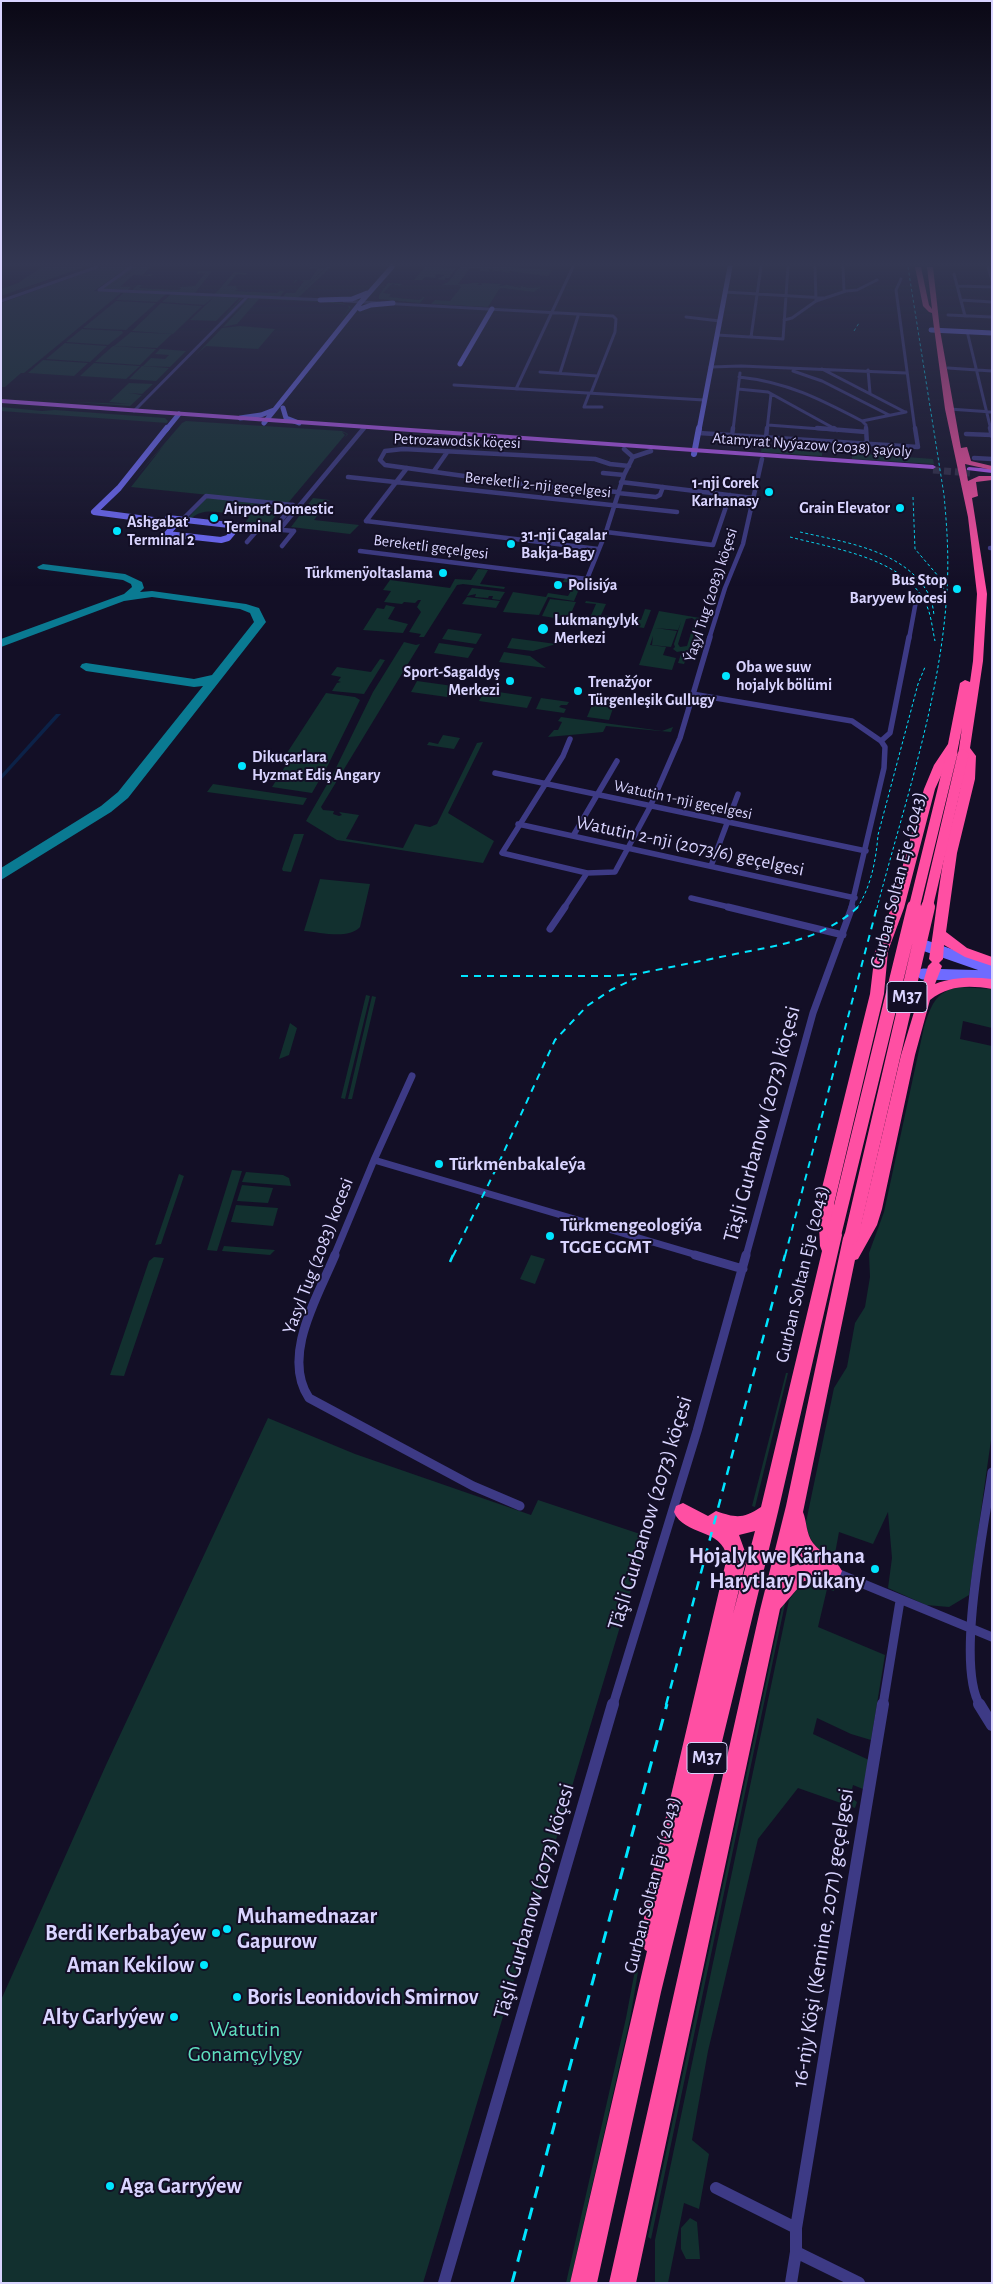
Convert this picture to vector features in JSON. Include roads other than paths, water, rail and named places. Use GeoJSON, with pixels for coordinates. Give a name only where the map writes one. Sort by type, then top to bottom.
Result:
{"type":"FeatureCollection","features":[{"type":"Feature","properties":{"kind":"highway","name":"Gurban Soltan Eje (2043)"},"geometry":{"type":"LineString","coordinates":[[941,374],[969,544],[972,594],[966,681],[958,751]]}},
{"type":"Feature","properties":{"kind":"highway","name":"Gurban Soltan Eje (2043)"},"geometry":{"type":"LineString","coordinates":[[583,2283],[649,1992],[769,1512],[838,1258],[978,661],[987,594],[942,374]]}},
{"type":"Feature","properties":{"kind":"highway"},"geometry":{"type":"LineString","coordinates":[[953,428],[963,443],[966,462],[992,471]]}},
{"type":"Feature","properties":{"kind":"highway"},"geometry":{"type":"LineString","coordinates":[[972,517],[975,503],[971,483],[979,478],[992,478]]}},
{"type":"Feature","properties":{"kind":"highway"},"geometry":{"type":"LineString","coordinates":[[958,751],[971,756],[969,780],[951,853],[939,932],[924,998],[869,1225],[838,1258],[826,1204],[878,994],[883,950],[898,906],[926,801],[943,757],[958,751]]}},
{"type":"Feature","properties":{"kind":"highway"},"geometry":{"type":"LineString","coordinates":[[939,932],[950,944],[962,952],[992,962]]}},
{"type":"Feature","properties":{"kind":"highway"},"geometry":{"type":"LineString","coordinates":[[883,950],[888,944],[901,940],[911,940],[932,962]]}},
{"type":"Feature","properties":{"kind":"highway"},"geometry":{"type":"LineString","coordinates":[[883,950],[886,962],[897,971],[907,974],[932,962]]}},
{"type":"Feature","properties":{"kind":"highway"},"geometry":{"type":"LineString","coordinates":[[924,998],[940,986],[952,983],[992,984]]}},
{"type":"Feature","properties":{"kind":"highway","name":"Gurban Soltan Eje (2043)"},"geometry":{"type":"LineString","coordinates":[[622,2283],[770,1610],[795,1506],[838,1258]]}},
{"type":"Feature","properties":{"kind":"highway"},"geometry":{"type":"LineString","coordinates":[[795,1506],[798,1536],[802,1546],[809,1554],[832,1571]]}},
{"type":"Feature","properties":{"kind":"highway"},"geometry":{"type":"LineString","coordinates":[[677,1510],[693,1511],[735,1527],[745,1527],[769,1512]]}},
{"type":"Feature","properties":{"kind":"highway"},"geometry":{"type":"LineString","coordinates":[[649,1992],[657,1902],[737,1557],[737,1549],[730,1536],[690,1519],[677,1510]]}},
{"type":"Feature","properties":{"kind":"highway"},"geometry":{"type":"LineString","coordinates":[[770,1610],[796,1572],[806,1570],[832,1571]]}},
{"type":"Feature","properties":{"kind":"main road"},"geometry":{"type":"LineString","coordinates":[[268,422],[304,374]]}},
{"type":"Feature","properties":{"kind":"main road"},"geometry":{"type":"LineString","coordinates":[[268,422],[283,408],[310,374]]}},
{"type":"Feature","properties":{"kind":"main road"},"geometry":{"type":"LineString","coordinates":[[695,452],[709,374]]}},
{"type":"Feature","properties":{"kind":"main road","name":"Atamyrat Nyýazow (2038) şaýoly"},"geometry":{"type":"LineString","coordinates":[[1,403],[134,411],[181,416],[240,418],[268,422],[651,451],[695,452],[715,452],[933,469],[762,459],[695,452],[679,449],[268,422],[181,416],[1,403]]}},
{"type":"Feature","properties":{"kind":"main road"},"geometry":{"type":"LineString","coordinates":[[283,408],[286,418],[299,423]]}},
{"type":"Feature","properties":{"kind":"main road"},"geometry":{"type":"LineString","coordinates":[[240,418],[261,415],[276,409]]}},
{"type":"Feature","properties":{"kind":"main road"},"geometry":{"type":"LineString","coordinates":[[181,416],[123,486],[96,510],[238,526]]}},
{"type":"Feature","properties":{"kind":"main road"},"geometry":{"type":"LineString","coordinates":[[679,449],[688,447],[697,441]]}},
{"type":"Feature","properties":{"kind":"main road"},"geometry":{"type":"LineString","coordinates":[[697,441],[705,448],[715,452]]}},
{"type":"Feature","properties":{"kind":"main road"},"geometry":{"type":"LineString","coordinates":[[970,471],[992,471]]}},
{"type":"Feature","properties":{"kind":"main road"},"geometry":{"type":"LineString","coordinates":[[180,520],[167,534],[219,540],[227,539],[238,526]]}},
{"type":"Feature","properties":{"kind":"main road"},"geometry":{"type":"LineString","coordinates":[[932,962],[992,969]]}},
{"type":"Feature","properties":{"kind":"main road"},"geometry":{"type":"LineString","coordinates":[[932,962],[992,976]]}},
{"type":"Feature","properties":{"kind":"street"},"geometry":{"type":"LineString","coordinates":[[134,411],[171,374]]}},
{"type":"Feature","properties":{"kind":"street"},"geometry":{"type":"LineString","coordinates":[[516,389],[523,374]]}},
{"type":"Feature","properties":{"kind":"street"},"geometry":{"type":"LineString","coordinates":[[567,374],[596,376],[584,406],[602,407]]}},
{"type":"Feature","properties":{"kind":"street"},"geometry":{"type":"LineString","coordinates":[[731,442],[740,374]]}},
{"type":"Feature","properties":{"kind":"street"},"geometry":{"type":"LineString","coordinates":[[797,374],[817,379],[889,414]]}},
{"type":"Feature","properties":{"kind":"street"},"geometry":{"type":"LineString","coordinates":[[831,374],[905,412]]}},
{"type":"Feature","properties":{"kind":"street"},"geometry":{"type":"LineString","coordinates":[[868,374],[870,393]]}},
{"type":"Feature","properties":{"kind":"street"},"geometry":{"type":"LineString","coordinates":[[699,433],[918,447],[906,374]]}},
{"type":"Feature","properties":{"kind":"street"},"geometry":{"type":"LineString","coordinates":[[966,434],[992,435],[990,419],[986,411],[978,374]]}},
{"type":"Feature","properties":{"kind":"street"},"geometry":{"type":"LineString","coordinates":[[739,377],[766,379],[790,385],[862,421],[866,425],[867,445]]}},
{"type":"Feature","properties":{"kind":"street"},"geometry":{"type":"LineString","coordinates":[[454,385],[704,400]]}},
{"type":"Feature","properties":{"kind":"street"},"geometry":{"type":"LineString","coordinates":[[738,389],[760,390],[771,394],[837,430]]}},
{"type":"Feature","properties":{"kind":"street"},"geometry":{"type":"LineString","coordinates":[[766,438],[771,394]]}},
{"type":"Feature","properties":{"kind":"street"},"geometry":{"type":"LineString","coordinates":[[949,409],[992,412]]}},
{"type":"Feature","properties":{"kind":"street"},"geometry":{"type":"LineString","coordinates":[[862,421],[889,414],[913,412]]}},
{"type":"Feature","properties":{"kind":"street"},"geometry":{"type":"LineString","coordinates":[[768,425],[866,432]]}},
{"type":"Feature","properties":{"kind":"street"},"geometry":{"type":"LineString","coordinates":[[274,529],[360,428]]}},
{"type":"Feature","properties":{"kind":"street"},"geometry":{"type":"LineString","coordinates":[[280,529],[360,428]]}},
{"type":"Feature","properties":{"kind":"street","name":"Petrozawodsk köçesi"},"geometry":{"type":"LineString","coordinates":[[629,466],[610,464],[595,459],[396,449],[383,453],[380,460],[386,465],[536,486],[648,496]]}},
{"type":"Feature","properties":{"kind":"street"},"geometry":{"type":"LineString","coordinates":[[624,449],[633,457]]}},
{"type":"Feature","properties":{"kind":"street"},"geometry":{"type":"LineString","coordinates":[[434,471],[448,451]]}},
{"type":"Feature","properties":{"kind":"street"},"geometry":{"type":"LineString","coordinates":[[407,468],[366,520],[598,549],[606,532],[624,474],[633,457],[651,451]]}},
{"type":"Feature","properties":{"kind":"street"},"geometry":{"type":"LineString","coordinates":[[974,458],[992,459]]}},
{"type":"Feature","properties":{"kind":"street","name":"Ýaşyl Tug (2083) köçesi"},"geometry":{"type":"LineString","coordinates":[[587,873],[615,872],[650,807],[680,738],[725,588],[743,544],[762,459]]}},
{"type":"Feature","properties":{"kind":"street"},"geometry":{"type":"LineString","coordinates":[[603,473],[624,474]]}},
{"type":"Feature","properties":{"kind":"street","name":"Bereketli 2-nji geçelgesi"},"geometry":{"type":"LineString","coordinates":[[348,477],[677,512]]}},
{"type":"Feature","properties":{"kind":"street"},"geometry":{"type":"LineString","coordinates":[[493,493],[501,480]]}},
{"type":"Feature","properties":{"kind":"street"},"geometry":{"type":"LineString","coordinates":[[621,482],[753,498]]}},
{"type":"Feature","properties":{"kind":"street"},"geometry":{"type":"LineString","coordinates":[[643,509],[648,496],[660,495],[662,487]]}},
{"type":"Feature","properties":{"kind":"street"},"geometry":{"type":"LineString","coordinates":[[606,532],[713,545],[730,495]]}},
{"type":"Feature","properties":{"kind":"street"},"geometry":{"type":"LineString","coordinates":[[180,520],[206,496],[293,506]]}},
{"type":"Feature","properties":{"kind":"street"},"geometry":{"type":"LineString","coordinates":[[238,526],[294,531],[282,546]]}},
{"type":"Feature","properties":{"kind":"street"},"geometry":{"type":"LineString","coordinates":[[247,542],[260,527]]}},
{"type":"Feature","properties":{"kind":"street","name":"Bereketli geçelgesi"},"geometry":{"type":"LineString","coordinates":[[360,551],[587,579],[598,549]]}},
{"type":"Feature","properties":{"kind":"street"},"geometry":{"type":"LineString","coordinates":[[692,694],[840,718],[860,725],[881,741],[890,734],[916,601]]}},
{"type":"Feature","properties":{"kind":"street"},"geometry":{"type":"LineString","coordinates":[[550,930],[587,873],[502,852],[518,824],[563,756],[570,739]]}},
{"type":"Feature","properties":{"kind":"street","name":"Täşli Gurbanow (2073) köçesi"},"geometry":{"type":"LineString","coordinates":[[444,2283],[586,1793],[677,1510],[697,1430],[813,1013],[855,898],[884,768],[885,747],[881,741]]}},
{"type":"Feature","properties":{"kind":"street"},"geometry":{"type":"LineString","coordinates":[[573,836],[617,761]]}},
{"type":"Feature","properties":{"kind":"street","name":"Watutin 1-nji geçelgesi"},"geometry":{"type":"LineString","coordinates":[[495,773],[866,851]]}},
{"type":"Feature","properties":{"kind":"street"},"geometry":{"type":"LineString","coordinates":[[711,866],[738,794]]}},
{"type":"Feature","properties":{"kind":"street","name":"Watutin 2-nji (2073/6) geçelgesi"},"geometry":{"type":"LineString","coordinates":[[518,824],[855,898]]}},
{"type":"Feature","properties":{"kind":"street"},"geometry":{"type":"LineString","coordinates":[[691,898],[843,935]]}},
{"type":"Feature","properties":{"kind":"street","name":"Yasyl Tug (2083) kocesi"},"geometry":{"type":"LineString","coordinates":[[412,1076],[374,1160],[307,1323],[298,1353],[301,1386],[308,1398],[473,1486],[520,1506]]}},
{"type":"Feature","properties":{"kind":"street"},"geometry":{"type":"LineString","coordinates":[[374,1160],[743,1269]]}},
{"type":"Feature","properties":{"kind":"street"},"geometry":{"type":"LineString","coordinates":[[992,1472],[970,1628],[970,1670],[976,1699],[992,1725]]}},
{"type":"Feature","properties":{"kind":"street"},"geometry":{"type":"LineString","coordinates":[[832,1571],[992,1637]]}},
{"type":"Feature","properties":{"kind":"street","name":"16-njy Köşi (Kemine, 2071) geçelgesi"},"geometry":{"type":"LineString","coordinates":[[792,2283],[796,2252],[796,2228],[900,1600]]}},
{"type":"Feature","properties":{"kind":"street"},"geometry":{"type":"LineString","coordinates":[[716,2188],[796,2228]]}},
{"type":"Feature","properties":{"kind":"street"},"geometry":{"type":"LineString","coordinates":[[796,2252],[859,2283]]}},
{"type":"Feature","properties":{"kind":"water"},"geometry":{"type":"Polygon","coordinates":[[[56,714],[61,714],[1,780],[1,775],[56,714]]]}},
{"type":"Feature","properties":{"kind":"tunnel"},"geometry":{"type":"LineString","coordinates":[[933,470],[970,473]]}},
{"type":"Feature","properties":{"kind":"railway"},"geometry":{"type":"LineString","coordinates":[[877,908],[929,711],[937,671],[947,590],[948,566],[944,495],[925,374]]}},
{"type":"Feature","properties":{"kind":"railway"},"geometry":{"type":"LineString","coordinates":[[913,497],[915,549],[939,577],[945,592]]}},
{"type":"Feature","properties":{"kind":"railway"},"geometry":{"type":"LineString","coordinates":[[800,532],[854,544],[889,557],[917,578],[928,593],[934,615]]}},
{"type":"Feature","properties":{"kind":"railway"},"geometry":{"type":"LineString","coordinates":[[790,537],[864,557],[899,574],[913,586],[924,600],[930,615],[935,641]]}},
{"type":"Feature","properties":{"kind":"railway"},"geometry":{"type":"LineString","coordinates":[[857,908],[866,891],[872,873],[878,835],[918,684],[925,667]]}},
{"type":"Feature","properties":{"kind":"railway"},"geometry":{"type":"LineString","coordinates":[[785,1256],[877,907]]}},
{"type":"Feature","properties":{"kind":"railway"},"geometry":{"type":"LineString","coordinates":[[461,976],[610,976],[637,974],[784,944],[816,934],[845,918],[857,908]]}},
{"type":"Feature","properties":{"kind":"railway"},"geometry":{"type":"LineString","coordinates":[[453,1256],[496,1169],[555,1040],[587,1006],[611,990],[636,978]]}},
{"type":"Feature","properties":{"kind":"railway"},"geometry":{"type":"LineString","coordinates":[[450,1262],[453,1255]]}},
{"type":"Feature","properties":{"kind":"railway"},"geometry":{"type":"LineString","coordinates":[[666,1705],[785,1255]]}},
{"type":"Feature","properties":{"kind":"railway"},"geometry":{"type":"LineString","coordinates":[[512,2283],[667,1704]]}},
{"type":"Feature","properties":{"kind":"place","name":"1-nji Corek Karhanasy"},"geometry":{"type":"Point","coordinates":[769,492]}},
{"type":"Feature","properties":{"kind":"place","name":"Grain Elevator"},"geometry":{"type":"Point","coordinates":[900,508]}},
{"type":"Feature","properties":{"kind":"place","name":"Airport Domestic Terminal"},"geometry":{"type":"Point","coordinates":[214,518]}},
{"type":"Feature","properties":{"kind":"place","name":"Ashgabat Terminal 2"},"geometry":{"type":"Point","coordinates":[117,531]}},
{"type":"Feature","properties":{"kind":"place","name":"31-nji Çagalar Bakja-Bagy"},"geometry":{"type":"Point","coordinates":[511,544]}},
{"type":"Feature","properties":{"kind":"place","name":"Türkmenÿoltaslama"},"geometry":{"type":"Point","coordinates":[443,573]}},
{"type":"Feature","properties":{"kind":"place","name":"Polisiýa"},"geometry":{"type":"Point","coordinates":[558,585]}},
{"type":"Feature","properties":{"kind":"place","name":"Bus Stop Baryyew kocesi"},"geometry":{"type":"Point","coordinates":[957,589]}},
{"type":"Feature","properties":{"kind":"place","name":"Lukmançylyk Merkezi"},"geometry":{"type":"Point","coordinates":[543,629]}},
{"type":"Feature","properties":{"kind":"place","name":"Oba we suw hojalyk bölümi"},"geometry":{"type":"Point","coordinates":[726,676]}},
{"type":"Feature","properties":{"kind":"place","name":"Sport-Sagaldyş Merkezi"},"geometry":{"type":"Point","coordinates":[510,681]}},
{"type":"Feature","properties":{"kind":"place","name":"Trenažýor Türgenleşik Gullugy"},"geometry":{"type":"Point","coordinates":[578,691]}},
{"type":"Feature","properties":{"kind":"place","name":"Dikuçarlara Hyzmat Ediş Angary"},"geometry":{"type":"Point","coordinates":[242,766]}},
{"type":"Feature","properties":{"kind":"place","name":"Türkmenbakaleýa"},"geometry":{"type":"Point","coordinates":[439,1164]}},
{"type":"Feature","properties":{"kind":"place","name":"Türkmengeologiýa TGGE GGMT"},"geometry":{"type":"Point","coordinates":[550,1236]}},
{"type":"Feature","properties":{"kind":"place","name":"Hojalyk we Kärhana Harytlary Dükany"},"geometry":{"type":"Point","coordinates":[875,1569]}},
{"type":"Feature","properties":{"kind":"place","name":"Muhamednazar Gapurow"},"geometry":{"type":"Point","coordinates":[227,1929]}},
{"type":"Feature","properties":{"kind":"place","name":"Berdi Kerbabaýew"},"geometry":{"type":"Point","coordinates":[216,1933]}},
{"type":"Feature","properties":{"kind":"place","name":"Aman Kekilow"},"geometry":{"type":"Point","coordinates":[204,1965]}},
{"type":"Feature","properties":{"kind":"place","name":"Boris Leonidovich Smirnov"},"geometry":{"type":"Point","coordinates":[237,1997]}},
{"type":"Feature","properties":{"kind":"place","name":"Alty Garlyýew"},"geometry":{"type":"Point","coordinates":[174,2017]}},
{"type":"Feature","properties":{"kind":"place","name":"Aga Garryýew"},"geometry":{"type":"Point","coordinates":[110,2186]}},
{"type":"Feature","properties":{"kind":"park label","name":"Watutin Gonamçylygy"},"geometry":{"type":"Point","coordinates":[245,2042]}}]}
